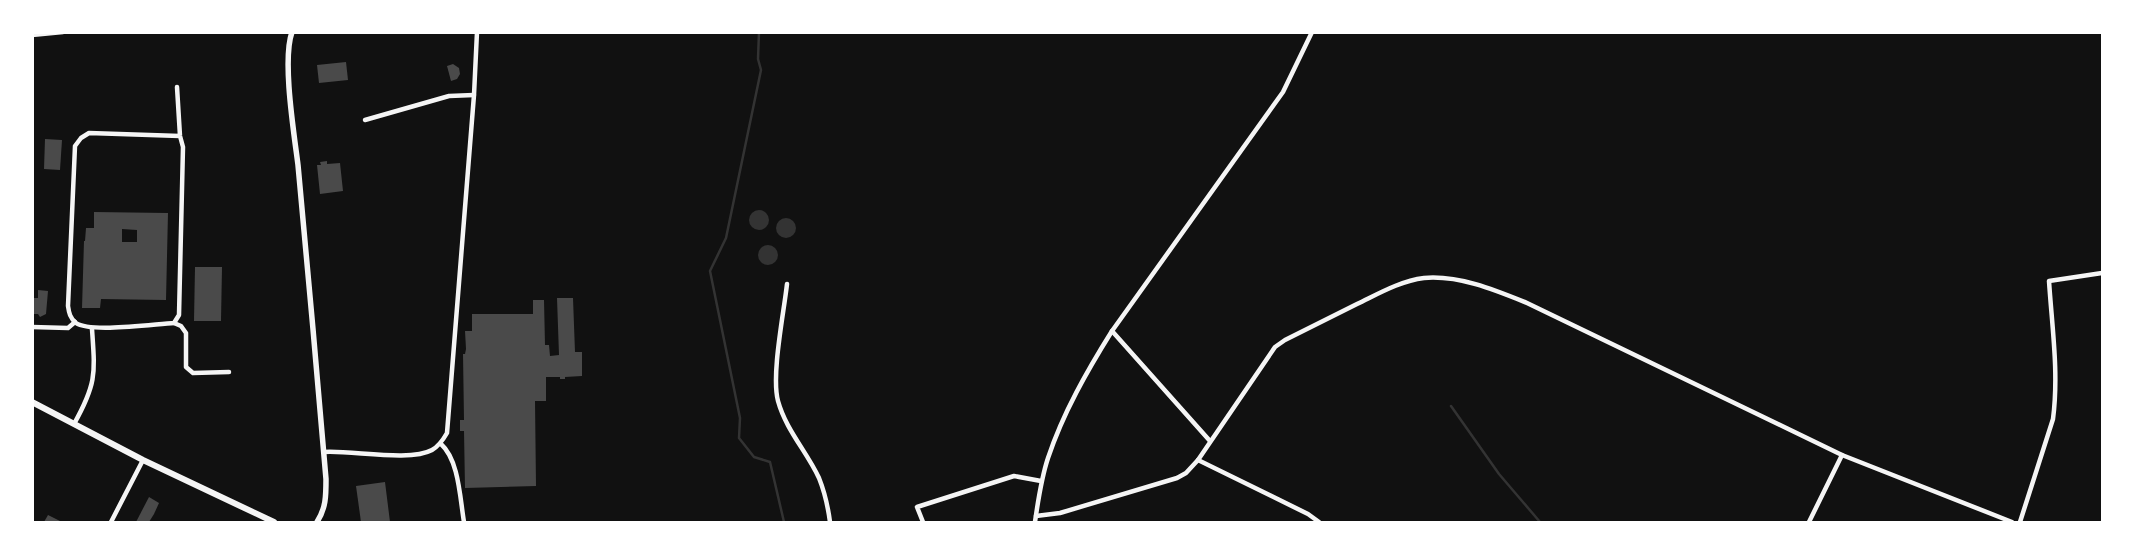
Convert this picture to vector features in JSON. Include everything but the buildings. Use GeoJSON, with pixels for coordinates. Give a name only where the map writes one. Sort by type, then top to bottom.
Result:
{"type":"FeatureCollection","features":[{"type":"Feature","properties":{"kind":"main road"},"geometry":{"type":"LineString","coordinates":[[32,402],[143,460],[274,522]]}},
{"type":"Feature","properties":{"kind":"street"},"geometry":{"type":"LineString","coordinates":[[32,35],[63,32]]}},
{"type":"Feature","properties":{"kind":"street"},"geometry":{"type":"LineString","coordinates":[[292,32],[288,56],[291,103],[312,308],[324,452],[326,503],[323,514],[317,522]]}},
{"type":"Feature","properties":{"kind":"street"},"geometry":{"type":"LineString","coordinates":[[324,452],[407,455],[426,453],[441,444],[447,433],[474,95],[477,32]]}},
{"type":"Feature","properties":{"kind":"street"},"geometry":{"type":"LineString","coordinates":[[1035,522],[1048,459],[1063,422],[1090,367],[1112,331],[1278,99],[1307,48],[1312,32]]}},
{"type":"Feature","properties":{"kind":"street"},"geometry":{"type":"LineString","coordinates":[[174,323],[179,315],[183,147],[180,136],[177,87]]}},
{"type":"Feature","properties":{"kind":"street"},"geometry":{"type":"LineString","coordinates":[[365,120],[449,96],[474,95]]}},
{"type":"Feature","properties":{"kind":"street"},"geometry":{"type":"LineString","coordinates":[[180,136],[89,133],[81,138],[75,146],[69,314],[75,322],[92,328],[174,323],[180,326],[186,333],[186,367],[189,370],[193,373],[228,372]]}},
{"type":"Feature","properties":{"kind":"street"},"geometry":{"type":"LineString","coordinates":[[2020,522],[2053,419],[2055,403],[2056,381],[2049,281],[2102,273]]}},
{"type":"Feature","properties":{"kind":"street"},"geometry":{"type":"LineString","coordinates":[[1036,516],[1060,513],[1177,478],[1186,473],[1198,460],[1275,347],[1285,340],[1401,283],[1423,278],[1438,278],[1452,279],[1500,292],[1527,303],[1842,455],[2012,522]]}},
{"type":"Feature","properties":{"kind":"street"},"geometry":{"type":"LineString","coordinates":[[788,284],[777,370],[777,399],[783,416],[818,477],[828,504],[830,522]]}},
{"type":"Feature","properties":{"kind":"street"},"geometry":{"type":"LineString","coordinates":[[32,327],[68,328],[75,322]]}},
{"type":"Feature","properties":{"kind":"street"},"geometry":{"type":"LineString","coordinates":[[74,424],[92,387],[95,372],[92,328]]}},
{"type":"Feature","properties":{"kind":"street"},"geometry":{"type":"LineString","coordinates":[[1112,331],[1210,441]]}},
{"type":"Feature","properties":{"kind":"street"},"geometry":{"type":"LineString","coordinates":[[441,444],[448,451],[453,462],[464,522]]}},
{"type":"Feature","properties":{"kind":"street"},"geometry":{"type":"LineString","coordinates":[[1809,522],[1842,455]]}},
{"type":"Feature","properties":{"kind":"street"},"geometry":{"type":"LineString","coordinates":[[111,522],[143,460]]}},
{"type":"Feature","properties":{"kind":"street"},"geometry":{"type":"LineString","coordinates":[[1198,460],[1308,514],[1319,522]]}},
{"type":"Feature","properties":{"kind":"street"},"geometry":{"type":"LineString","coordinates":[[923,522],[917,507],[1014,476],[1042,481]]}},
{"type":"Feature","properties":{"kind":"shaded area"},"geometry":{"type":"Polygon","coordinates":[[[755,210],[763,210],[769,216],[769,224],[763,230],[755,230],[749,224],[749,216],[755,210]]]}},
{"type":"Feature","properties":{"kind":"shaded area"},"geometry":{"type":"Polygon","coordinates":[[[782,218],[790,218],[796,224],[796,232],[790,238],[782,238],[776,232],[776,224],[782,218]]]}},
{"type":"Feature","properties":{"kind":"shaded area"},"geometry":{"type":"Polygon","coordinates":[[[768,245],[775,248],[778,255],[775,262],[768,265],[761,262],[758,255],[761,248],[768,245]]]}},
{"type":"Feature","properties":{"kind":"waterway"},"geometry":{"type":"LineString","coordinates":[[759,32],[758,59],[761,70],[726,238],[710,271],[740,418],[739,438],[754,457],[770,462],[784,522]]}},
{"type":"Feature","properties":{"kind":"waterway"},"geometry":{"type":"LineString","coordinates":[[1451,406],[1499,474],[1540,522]]}}]}
